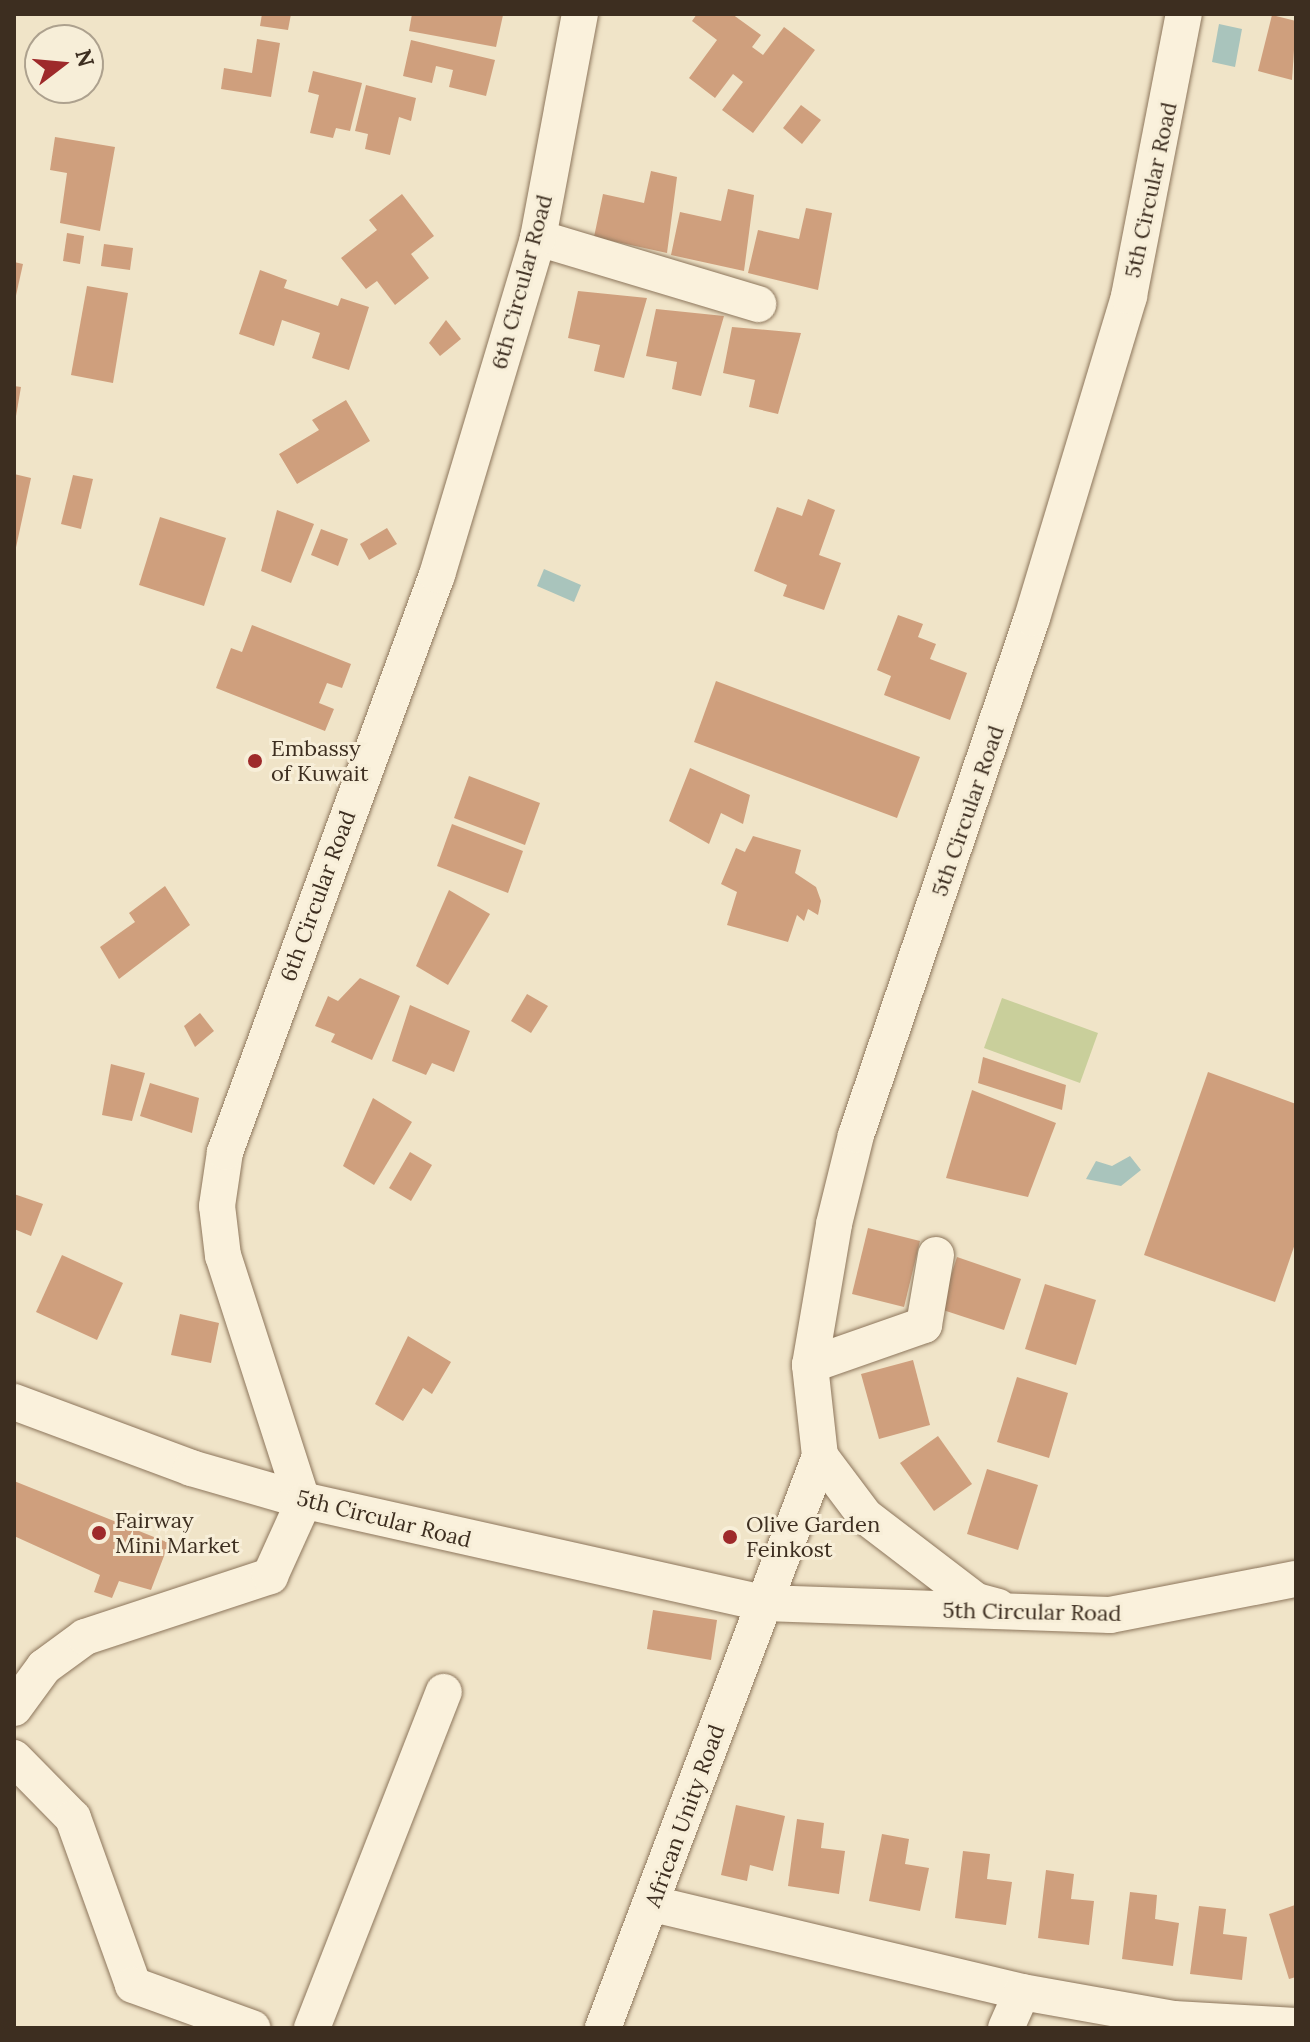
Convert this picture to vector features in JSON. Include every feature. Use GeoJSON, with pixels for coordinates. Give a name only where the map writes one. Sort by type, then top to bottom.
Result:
{"type":"FeatureCollection","features":[{"type":"Feature","properties":{"kind":"street","name":"6th Circular Road"},"geometry":{"type":"LineString","coordinates":[[303,1501],[223,1256],[217,1206],[225,1152],[437,575],[538,238],[580,14]]}},
{"type":"Feature","properties":{"kind":"street","name":"5th Circular Road"},"geometry":{"type":"LineString","coordinates":[[764,1603],[820,1456],[810,1365],[814,1318],[856,1135],[1028,632],[1129,296],[1184,14]]}},
{"type":"Feature","properties":{"kind":"street"},"geometry":{"type":"LineString","coordinates":[[538,238],[758,304]]}},
{"type":"Feature","properties":{"kind":"street"},"geometry":{"type":"LineString","coordinates":[[810,1365],[924,1325],[936,1255]]}},
{"type":"Feature","properties":{"kind":"street","name":"5th Circular Road"},"geometry":{"type":"LineString","coordinates":[[14,1402],[191,1468],[303,1501],[764,1603],[1027,1615],[1167,1609],[1281,1583]]}},
{"type":"Feature","properties":{"kind":"street"},"geometry":{"type":"LineString","coordinates":[[820,1456],[865,1516],[946,1580],[976,1601],[1027,1615]]}},
{"type":"Feature","properties":{"kind":"street"},"geometry":{"type":"LineString","coordinates":[[14,1708],[44,1667],[85,1637],[270,1576],[303,1501]]}},
{"type":"Feature","properties":{"kind":"street"},"geometry":{"type":"LineString","coordinates":[[1281,1583],[1296,1555]]}},
{"type":"Feature","properties":{"kind":"street","name":"African Unity Road"},"geometry":{"type":"LineString","coordinates":[[603,2028],[653,1904],[764,1603]]}},
{"type":"Feature","properties":{"kind":"street"},"geometry":{"type":"LineString","coordinates":[[312,2028],[444,1692]]}},
{"type":"Feature","properties":{"kind":"street"},"geometry":{"type":"LineString","coordinates":[[14,1758],[73,1818],[133,1985],[252,2028]]}},
{"type":"Feature","properties":{"kind":"street"},"geometry":{"type":"LineString","coordinates":[[653,1904],[1022,1992],[1174,2019],[1296,2026]]}},
{"type":"Feature","properties":{"kind":"street"},"geometry":{"type":"LineString","coordinates":[[1006,2028],[1022,1992]]}},
{"type":"Feature","properties":{"kind":"green space"},"geometry":{"type":"Polygon","coordinates":[[[1002,998],[1098,1033],[1080,1083],[984,1048],[1002,998]]]}},
{"type":"Feature","properties":{"kind":"water"},"geometry":{"type":"Polygon","coordinates":[[[1219,24],[1242,29],[1235,67],[1212,62],[1219,24]]]}},
{"type":"Feature","properties":{"kind":"water"},"geometry":{"type":"Polygon","coordinates":[[[544,569],[581,585],[574,602],[537,586],[544,569]]]}},
{"type":"Feature","properties":{"kind":"water"},"geometry":{"type":"Polygon","coordinates":[[[1130,1156],[1141,1170],[1121,1186],[1086,1179],[1096,1161],[1112,1166],[1130,1156]]]}},
{"type":"Feature","properties":{"kind":"building"},"geometry":{"type":"Polygon","coordinates":[[[262,14],[291,14],[288,30],[260,26],[262,14]]]}},
{"type":"Feature","properties":{"kind":"building"},"geometry":{"type":"Polygon","coordinates":[[[412,14],[503,15],[496,47],[409,31],[412,14]]]}},
{"type":"Feature","properties":{"kind":"building"},"geometry":{"type":"Polygon","coordinates":[[[697,14],[732,14],[761,35],[752,47],[763,55],[784,27],[815,50],[753,133],[722,110],[743,82],[733,74],[715,98],[689,78],[717,40],[692,21],[697,14]]]}},
{"type":"Feature","properties":{"kind":"building"},"geometry":{"type":"Polygon","coordinates":[[[1272,15],[1296,21],[1292,80],[1258,71],[1272,15]]]}},
{"type":"Feature","properties":{"kind":"building"},"geometry":{"type":"Polygon","coordinates":[[[257,39],[280,43],[271,97],[221,89],[224,68],[252,73],[257,39]]]}},
{"type":"Feature","properties":{"kind":"building"},"geometry":{"type":"Polygon","coordinates":[[[411,40],[495,60],[486,96],[449,87],[453,70],[436,66],[432,83],[403,76],[411,40]]]}},
{"type":"Feature","properties":{"kind":"building"},"geometry":{"type":"Polygon","coordinates":[[[313,71],[362,83],[350,131],[336,128],[333,138],[310,133],[319,95],[308,92],[313,71]]]}},
{"type":"Feature","properties":{"kind":"building"},"geometry":{"type":"Polygon","coordinates":[[[366,85],[416,98],[411,121],[399,117],[390,155],[365,149],[368,134],[355,131],[366,85]]]}},
{"type":"Feature","properties":{"kind":"building"},"geometry":{"type":"Polygon","coordinates":[[[801,105],[821,120],[802,144],[783,128],[801,105]]]}},
{"type":"Feature","properties":{"kind":"building"},"geometry":{"type":"Polygon","coordinates":[[[55,137],[115,147],[100,231],[60,223],[67,173],[50,170],[55,137]]]}},
{"type":"Feature","properties":{"kind":"building"},"geometry":{"type":"Polygon","coordinates":[[[651,171],[677,177],[667,253],[594,237],[603,194],[644,203],[651,171]]]}},
{"type":"Feature","properties":{"kind":"building"},"geometry":{"type":"Polygon","coordinates":[[[728,189],[754,195],[744,271],[671,255],[680,212],[721,221],[728,189]]]}},
{"type":"Feature","properties":{"kind":"building"},"geometry":{"type":"Polygon","coordinates":[[[402,194],[434,236],[411,254],[429,278],[395,305],[377,281],[366,289],[341,258],[377,230],[369,220],[402,194]]]}},
{"type":"Feature","properties":{"kind":"building"},"geometry":{"type":"Polygon","coordinates":[[[806,208],[832,213],[818,290],[748,273],[758,230],[799,239],[806,208]]]}},
{"type":"Feature","properties":{"kind":"building"},"geometry":{"type":"Polygon","coordinates":[[[67,233],[84,236],[80,264],[63,261],[67,233]]]}},
{"type":"Feature","properties":{"kind":"building"},"geometry":{"type":"Polygon","coordinates":[[[104,244],[133,248],[130,270],[101,266],[104,244]]]}},
{"type":"Feature","properties":{"kind":"building"},"geometry":{"type":"Polygon","coordinates":[[[14,262],[23,264],[15,300],[14,300],[14,262]]]}},
{"type":"Feature","properties":{"kind":"building"},"geometry":{"type":"Polygon","coordinates":[[[260,270],[287,280],[284,288],[338,306],[341,298],[369,307],[349,370],[312,358],[320,333],[282,320],[274,346],[239,334],[260,270]]]}},
{"type":"Feature","properties":{"kind":"building"},"geometry":{"type":"Polygon","coordinates":[[[87,286],[128,293],[113,383],[71,375],[87,286]]]}},
{"type":"Feature","properties":{"kind":"building"},"geometry":{"type":"Polygon","coordinates":[[[578,291],[647,298],[624,378],[594,371],[600,345],[568,338],[578,291]]]}},
{"type":"Feature","properties":{"kind":"building"},"geometry":{"type":"Polygon","coordinates":[[[656,309],[724,316],[701,396],[672,389],[677,362],[646,356],[656,309]]]}},
{"type":"Feature","properties":{"kind":"building"},"geometry":{"type":"Polygon","coordinates":[[[446,320],[461,339],[440,356],[429,343],[446,320]]]}},
{"type":"Feature","properties":{"kind":"building"},"geometry":{"type":"Polygon","coordinates":[[[732,327],[801,333],[778,414],[749,407],[755,380],[723,373],[732,327]]]}},
{"type":"Feature","properties":{"kind":"building"},"geometry":{"type":"Polygon","coordinates":[[[14,386],[21,387],[16,416],[14,416],[14,386]]]}},
{"type":"Feature","properties":{"kind":"building"},"geometry":{"type":"Polygon","coordinates":[[[346,400],[370,441],[297,484],[279,454],[319,430],[312,420],[346,400]]]}},
{"type":"Feature","properties":{"kind":"building"},"geometry":{"type":"Polygon","coordinates":[[[14,474],[31,478],[15,552],[14,552],[14,474]]]}},
{"type":"Feature","properties":{"kind":"building"},"geometry":{"type":"Polygon","coordinates":[[[73,475],[93,479],[81,529],[61,524],[73,475]]]}},
{"type":"Feature","properties":{"kind":"building"},"geometry":{"type":"Polygon","coordinates":[[[808,499],[835,510],[819,555],[841,563],[824,610],[783,596],[787,585],[754,571],[777,507],[802,516],[808,499]]]}},
{"type":"Feature","properties":{"kind":"building"},"geometry":{"type":"Polygon","coordinates":[[[277,510],[314,524],[291,583],[261,571],[277,510]]]}},
{"type":"Feature","properties":{"kind":"building"},"geometry":{"type":"Polygon","coordinates":[[[160,517],[226,538],[204,606],[139,585],[160,517]]]}},
{"type":"Feature","properties":{"kind":"building"},"geometry":{"type":"Polygon","coordinates":[[[387,528],[397,544],[369,560],[360,544],[387,528]]]}},
{"type":"Feature","properties":{"kind":"building"},"geometry":{"type":"Polygon","coordinates":[[[321,529],[348,539],[338,566],[311,555],[321,529]]]}},
{"type":"Feature","properties":{"kind":"building"},"geometry":{"type":"Polygon","coordinates":[[[898,615],[923,624],[918,637],[936,644],[930,659],[967,673],[950,720],[884,695],[891,676],[877,670],[898,615]]]}},
{"type":"Feature","properties":{"kind":"building"},"geometry":{"type":"Polygon","coordinates":[[[252,625],[351,664],[342,688],[327,683],[319,703],[334,709],[325,731],[216,688],[231,648],[242,652],[252,625]]]}},
{"type":"Feature","properties":{"kind":"building"},"geometry":{"type":"Polygon","coordinates":[[[716,681],[920,757],[897,818],[694,742],[716,681]]]}},
{"type":"Feature","properties":{"kind":"building"},"geometry":{"type":"Polygon","coordinates":[[[690,768],[750,795],[743,824],[721,813],[709,844],[669,821],[690,768]]]}},
{"type":"Feature","properties":{"kind":"building"},"geometry":{"type":"Polygon","coordinates":[[[469,776],[540,803],[525,845],[454,818],[469,776]]]}},
{"type":"Feature","properties":{"kind":"building"},"geometry":{"type":"Polygon","coordinates":[[[452,824],[523,851],[508,893],[437,866],[452,824]]]}},
{"type":"Feature","properties":{"kind":"building"},"geometry":{"type":"Polygon","coordinates":[[[753,836],[801,850],[795,873],[816,887],[821,901],[818,915],[808,909],[804,921],[797,915],[788,942],[727,925],[737,892],[721,884],[736,848],[745,852],[753,836]]]}},
{"type":"Feature","properties":{"kind":"building"},"geometry":{"type":"Polygon","coordinates":[[[165,886],[190,925],[119,979],[100,947],[135,922],[129,913],[165,886]]]}},
{"type":"Feature","properties":{"kind":"building"},"geometry":{"type":"Polygon","coordinates":[[[449,890],[490,914],[448,985],[416,966],[449,890]]]}},
{"type":"Feature","properties":{"kind":"building"},"geometry":{"type":"Polygon","coordinates":[[[360,978],[400,996],[372,1060],[331,1042],[335,1034],[315,1026],[328,996],[338,1001],[360,978]]]}},
{"type":"Feature","properties":{"kind":"building"},"geometry":{"type":"Polygon","coordinates":[[[527,994],[548,1006],[531,1033],[511,1021],[527,994]]]}},
{"type":"Feature","properties":{"kind":"building"},"geometry":{"type":"Polygon","coordinates":[[[410,1005],[470,1031],[454,1072],[432,1063],[426,1075],[392,1061],[410,1005]]]}},
{"type":"Feature","properties":{"kind":"building"},"geometry":{"type":"Polygon","coordinates":[[[200,1013],[214,1031],[195,1047],[184,1026],[200,1013]]]}},
{"type":"Feature","properties":{"kind":"building"},"geometry":{"type":"Polygon","coordinates":[[[983,1057],[1066,1085],[1062,1110],[978,1083],[983,1057]]]}},
{"type":"Feature","properties":{"kind":"building"},"geometry":{"type":"Polygon","coordinates":[[[111,1064],[145,1073],[132,1121],[102,1115],[111,1064]]]}},
{"type":"Feature","properties":{"kind":"building"},"geometry":{"type":"Polygon","coordinates":[[[1208,1072],[1296,1104],[1296,1241],[1275,1302],[1144,1255],[1208,1072]]]}},
{"type":"Feature","properties":{"kind":"building"},"geometry":{"type":"Polygon","coordinates":[[[150,1083],[199,1098],[192,1133],[140,1116],[150,1083]]]}},
{"type":"Feature","properties":{"kind":"building"},"geometry":{"type":"Polygon","coordinates":[[[972,1090],[1056,1123],[1028,1197],[946,1178],[972,1090]]]}},
{"type":"Feature","properties":{"kind":"building"},"geometry":{"type":"Polygon","coordinates":[[[373,1098],[412,1122],[374,1185],[343,1166],[373,1098]]]}},
{"type":"Feature","properties":{"kind":"building"},"geometry":{"type":"Polygon","coordinates":[[[410,1152],[432,1165],[411,1201],[389,1188],[410,1152]]]}},
{"type":"Feature","properties":{"kind":"building"},"geometry":{"type":"Polygon","coordinates":[[[14,1194],[43,1204],[31,1236],[14,1229],[14,1194]]]}},
{"type":"Feature","properties":{"kind":"building"},"geometry":{"type":"Polygon","coordinates":[[[868,1228],[920,1241],[904,1307],[852,1294],[868,1228]]]}},
{"type":"Feature","properties":{"kind":"building"},"geometry":{"type":"Polygon","coordinates":[[[62,1255],[123,1283],[97,1340],[36,1312],[62,1255]]]}},
{"type":"Feature","properties":{"kind":"building"},"geometry":{"type":"Polygon","coordinates":[[[957,1257],[1021,1279],[1004,1330],[940,1309],[957,1257]]]}},
{"type":"Feature","properties":{"kind":"building"},"geometry":{"type":"Polygon","coordinates":[[[1045,1284],[1096,1300],[1076,1365],[1025,1349],[1045,1284]]]}},
{"type":"Feature","properties":{"kind":"building"},"geometry":{"type":"Polygon","coordinates":[[[180,1314],[219,1323],[211,1363],[171,1355],[180,1314]]]}},
{"type":"Feature","properties":{"kind":"building"},"geometry":{"type":"Polygon","coordinates":[[[408,1336],[451,1362],[432,1394],[423,1388],[403,1421],[375,1404],[408,1336]]]}},
{"type":"Feature","properties":{"kind":"building"},"geometry":{"type":"Polygon","coordinates":[[[913,1360],[930,1425],[879,1439],[861,1374],[913,1360]]]}},
{"type":"Feature","properties":{"kind":"building"},"geometry":{"type":"Polygon","coordinates":[[[1017,1377],[1068,1393],[1049,1458],[997,1442],[1017,1377]]]}},
{"type":"Feature","properties":{"kind":"building"},"geometry":{"type":"Polygon","coordinates":[[[938,1436],[972,1484],[934,1511],[900,1463],[938,1436]]]}},
{"type":"Feature","properties":{"kind":"building"},"geometry":{"type":"Polygon","coordinates":[[[987,1469],[1038,1485],[1018,1550],[967,1534],[987,1469]]]}},
{"type":"Feature","properties":{"kind":"building"},"geometry":{"type":"Polygon","coordinates":[[[14,1481],[169,1543],[151,1590],[119,1581],[112,1598],[94,1592],[100,1575],[14,1536],[14,1481]]]}},
{"type":"Feature","properties":{"kind":"building"},"geometry":{"type":"Polygon","coordinates":[[[653,1610],[717,1620],[711,1660],[647,1649],[653,1610]]]}},
{"type":"Feature","properties":{"kind":"building"},"geometry":{"type":"Polygon","coordinates":[[[736,1805],[785,1816],[773,1871],[750,1865],[747,1881],[721,1875],[736,1805]]]}},
{"type":"Feature","properties":{"kind":"building"},"geometry":{"type":"Polygon","coordinates":[[[797,1819],[824,1823],[821,1848],[845,1851],[839,1894],[788,1886],[797,1819]]]}},
{"type":"Feature","properties":{"kind":"building"},"geometry":{"type":"Polygon","coordinates":[[[882,1834],[909,1839],[905,1864],[929,1868],[920,1911],[869,1901],[882,1834]]]}},
{"type":"Feature","properties":{"kind":"building"},"geometry":{"type":"Polygon","coordinates":[[[963,1851],[990,1854],[987,1879],[1012,1882],[1006,1925],[955,1918],[963,1851]]]}},
{"type":"Feature","properties":{"kind":"building"},"geometry":{"type":"Polygon","coordinates":[[[1046,1870],[1074,1874],[1071,1899],[1094,1901],[1089,1945],[1038,1938],[1046,1870]]]}},
{"type":"Feature","properties":{"kind":"building"},"geometry":{"type":"Polygon","coordinates":[[[1130,1892],[1157,1895],[1155,1919],[1179,1923],[1173,1966],[1122,1959],[1130,1892]]]}},
{"type":"Feature","properties":{"kind":"building"},"geometry":{"type":"Polygon","coordinates":[[[1295,1905],[1296,1977],[1289,1979],[1269,1914],[1295,1905]]]}},
{"type":"Feature","properties":{"kind":"building"},"geometry":{"type":"Polygon","coordinates":[[[1199,1906],[1226,1909],[1223,1934],[1247,1937],[1242,1980],[1190,1974],[1199,1906]]]}},
{"type":"Feature","properties":{"kind":"place","name":"Embassy of Kuwait"},"geometry":{"type":"Point","coordinates":[255,761]}},
{"type":"Feature","properties":{"kind":"place","name":"Fairway Mini Market"},"geometry":{"type":"Point","coordinates":[99,1533]}},
{"type":"Feature","properties":{"kind":"place","name":"Olive Garden Feinkost"},"geometry":{"type":"Point","coordinates":[730,1537]}}]}
